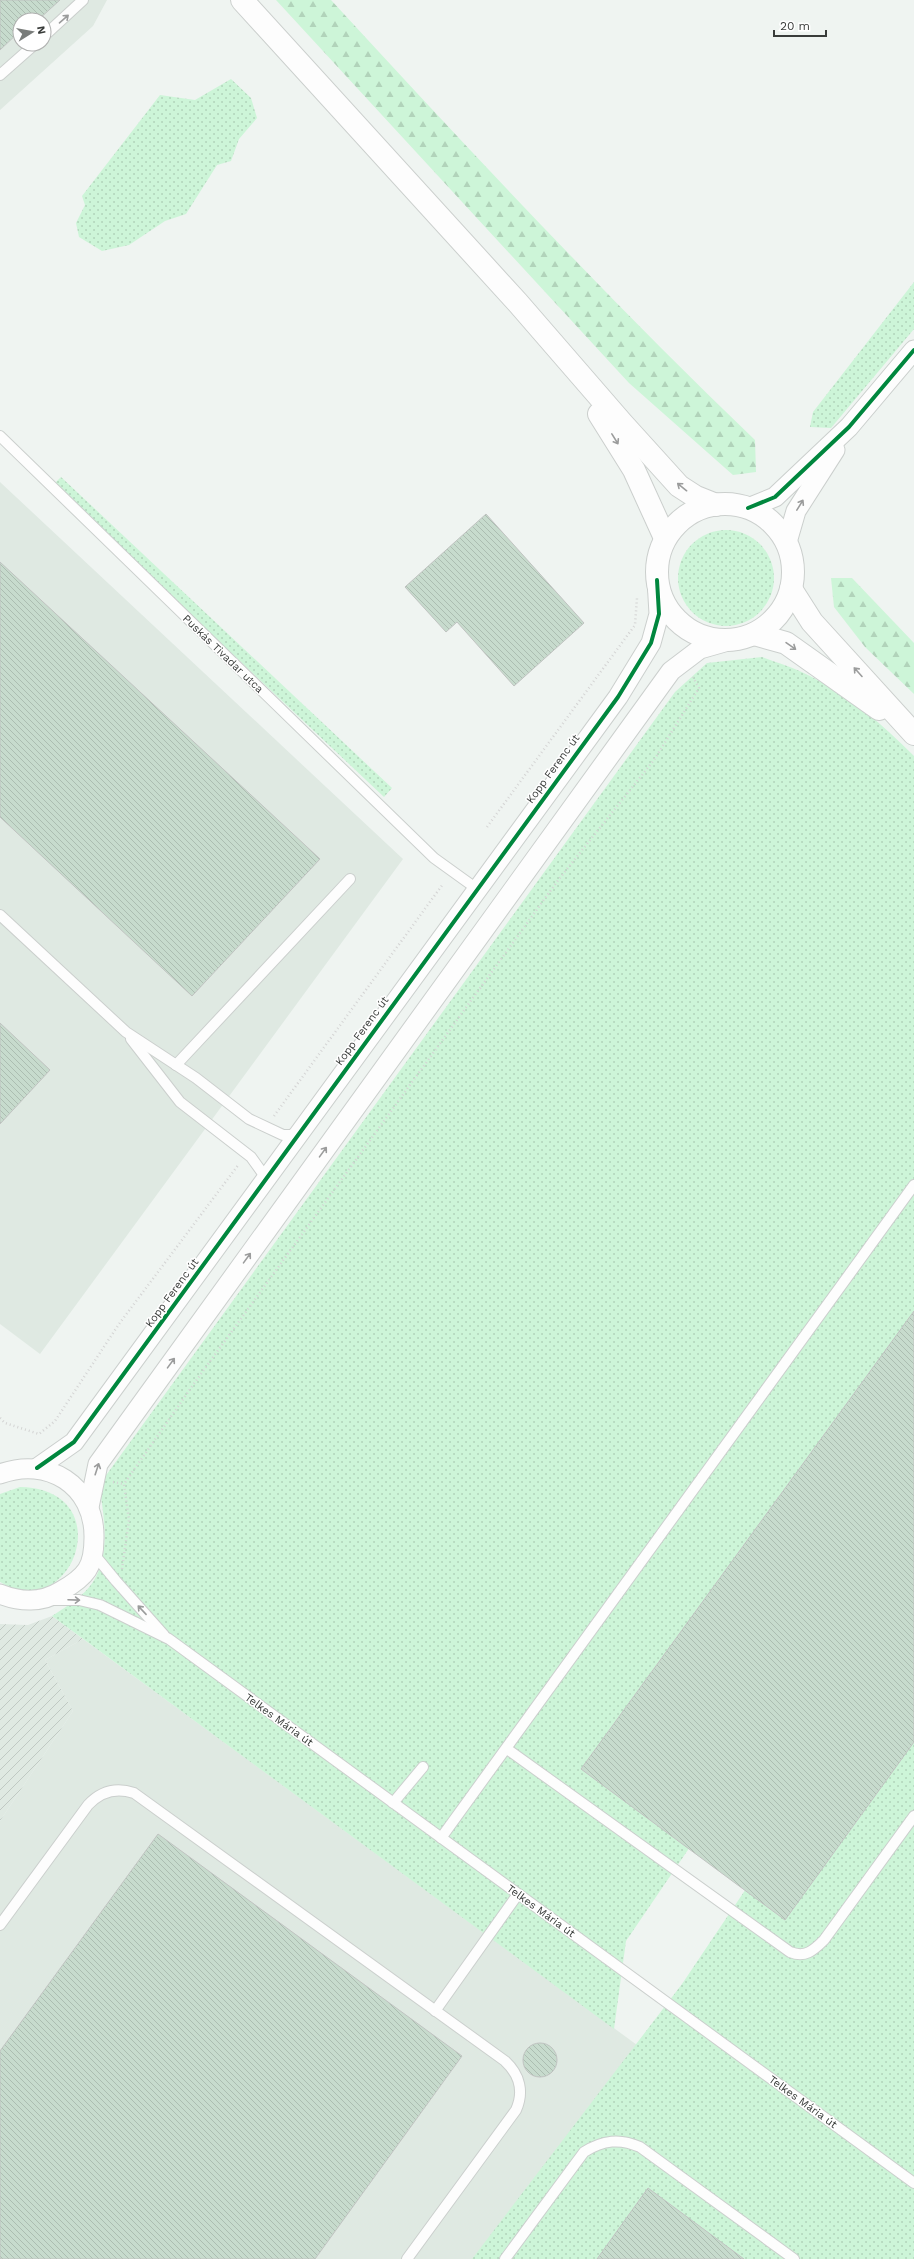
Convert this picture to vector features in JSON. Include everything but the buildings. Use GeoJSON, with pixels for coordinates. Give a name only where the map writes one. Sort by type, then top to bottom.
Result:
{"type":"FeatureCollection","features":[{"type":"Feature","properties":{"kind":"main road"},"geometry":{"type":"LineString","coordinates":[[242,0],[518,303],[564,358],[679,486],[696,497],[716,505]]}},
{"type":"Feature","properties":{"kind":"main road"},"geometry":{"type":"LineString","coordinates":[[564,358],[634,470],[665,538]]}},
{"type":"Feature","properties":{"kind":"main road"},"geometry":{"type":"LineString","coordinates":[[716,505],[732,505],[748,508],[768,520],[787,542],[792,565],[791,589],[780,614],[754,634],[728,641],[701,637],[689,631],[671,614],[664,603],[657,580],[659,556],[665,538],[687,515],[697,510],[716,505]]}},
{"type":"Feature","properties":{"kind":"main road"},"geometry":{"type":"LineString","coordinates":[[791,589],[812,622],[913,734]]}},
{"type":"Feature","properties":{"kind":"main road"},"geometry":{"type":"LineString","coordinates":[[754,634],[786,643],[913,734]]}},
{"type":"Feature","properties":{"kind":"street"},"geometry":{"type":"LineString","coordinates":[[748,508],[775,497],[849,426],[914,350]]}},
{"type":"Feature","properties":{"kind":"street"},"geometry":{"type":"LineString","coordinates":[[787,542],[796,511],[849,426]]}},
{"type":"Feature","properties":{"kind":"street","name":"Kopp Ferenc út"},"geometry":{"type":"LineString","coordinates":[[37,1468],[74,1442],[618,697],[651,643],[659,614],[657,580]]}},
{"type":"Feature","properties":{"kind":"street"},"geometry":{"type":"LineString","coordinates":[[89,1507],[98,1464],[671,671],[700,649],[728,641]]}},
{"type":"Feature","properties":{"kind":"street"},"geometry":{"type":"LineString","coordinates":[[0,1594],[18,1600],[36,1600],[54,1595],[80,1578],[87,1570],[93,1553],[94,1529],[89,1507],[77,1488],[59,1475],[37,1468],[5,1469]]}},
{"type":"Feature","properties":{"kind":"lane"},"geometry":{"type":"LineString","coordinates":[[52,29],[83,0]]}},
{"type":"Feature","properties":{"kind":"lane"},"geometry":{"type":"LineString","coordinates":[[0,75],[26,52]]}},
{"type":"Feature","properties":{"kind":"lane","name":"Puskás Tivadar utca"},"geometry":{"type":"LineString","coordinates":[[0,436],[434,858],[477,889]]}},
{"type":"Feature","properties":{"kind":"lane"},"geometry":{"type":"LineString","coordinates":[[176,1065],[350,879]]}},
{"type":"Feature","properties":{"kind":"lane"},"geometry":{"type":"LineString","coordinates":[[0,915],[126,1032],[176,1065],[249,1120],[282,1135],[291,1135],[302,1130]]}},
{"type":"Feature","properties":{"kind":"lane"},"geometry":{"type":"LineString","coordinates":[[126,1032],[180,1102],[247,1153],[260,1167],[266,1178]]}},
{"type":"Feature","properties":{"kind":"lane"},"geometry":{"type":"LineString","coordinates":[[441,1838],[507,1749],[914,1185]]}},
{"type":"Feature","properties":{"kind":"lane"},"geometry":{"type":"LineString","coordinates":[[93,1553],[168,1639]]}},
{"type":"Feature","properties":{"kind":"lane"},"geometry":{"type":"LineString","coordinates":[[36,1600],[78,1600],[100,1605],[168,1639]]}},
{"type":"Feature","properties":{"kind":"lane","name":"Telkes Mária út"},"geometry":{"type":"LineString","coordinates":[[168,1639],[914,2182]]}},
{"type":"Feature","properties":{"kind":"lane"},"geometry":{"type":"LineString","coordinates":[[507,1749],[783,1948],[796,1955],[805,1955],[814,1950],[824,1940],[914,1816]]}},
{"type":"Feature","properties":{"kind":"lane"},"geometry":{"type":"LineString","coordinates":[[393,1803],[423,1767]]}},
{"type":"Feature","properties":{"kind":"lane"},"geometry":{"type":"LineString","coordinates":[[0,1925],[88,1805],[96,1797],[114,1790],[134,1792],[513,2068],[520,2086],[520,2095],[516,2110],[407,2259]]}},
{"type":"Feature","properties":{"kind":"lane"},"geometry":{"type":"LineString","coordinates":[[435,2011],[518,1894]]}},
{"type":"Feature","properties":{"kind":"lane"},"geometry":{"type":"LineString","coordinates":[[505,2259],[584,2152],[602,2142],[613,2140],[640,2148],[794,2259]]}},
{"type":"Feature","properties":{"kind":"path"},"geometry":{"type":"LineString","coordinates":[[487,827],[636,625],[637,598]]}},
{"type":"Feature","properties":{"kind":"path"},"geometry":{"type":"LineString","coordinates":[[116,1581],[124,1564],[129,1520],[124,1484],[202,1372],[554,886],[654,760],[699,688],[694,678]]}},
{"type":"Feature","properties":{"kind":"path"},"geometry":{"type":"LineString","coordinates":[[265,1128],[443,884]]}},
{"type":"Feature","properties":{"kind":"path"},"geometry":{"type":"LineString","coordinates":[[0,1418],[5,1423],[39,1434],[55,1421],[119,1324],[247,1153]]}},
{"type":"Feature","properties":{"kind":"shaded area"},"geometry":{"type":"Polygon","coordinates":[[[0,0],[107,0],[93,26],[0,110],[0,0]]]}},
{"type":"Feature","properties":{"kind":"shaded area"},"geometry":{"type":"Polygon","coordinates":[[[0,482],[403,859],[40,1354],[0,1324],[0,482]]]}},
{"type":"Feature","properties":{"kind":"shaded area"},"geometry":{"type":"Polygon","coordinates":[[[52,1616],[83,1639],[45,1660],[73,1711],[0,1821],[0,1624],[28,1625],[52,1616]]]}},
{"type":"Feature","properties":{"kind":"shaded area"},"geometry":{"type":"Polygon","coordinates":[[[83,1639],[914,2248],[914,2259],[0,2259],[0,1821],[73,1711],[45,1660],[83,1639]]]}},
{"type":"Feature","properties":{"kind":"green space"},"geometry":{"type":"Polygon","coordinates":[[[276,0],[331,0],[540,223],[646,333],[755,440],[756,472],[733,475],[629,383],[276,0]]]}},
{"type":"Feature","properties":{"kind":"green space"},"geometry":{"type":"Polygon","coordinates":[[[231,79],[251,98],[257,118],[239,139],[231,161],[217,165],[186,214],[165,221],[129,245],[102,251],[79,237],[76,223],[85,205],[82,196],[160,95],[195,100],[231,79]]]}},
{"type":"Feature","properties":{"kind":"green space"},"geometry":{"type":"Polygon","coordinates":[[[914,282],[914,329],[831,428],[810,427],[813,412],[914,282]]]}},
{"type":"Feature","properties":{"kind":"green space"},"geometry":{"type":"Polygon","coordinates":[[[61,477],[392,788],[384,797],[53,485],[61,477]]]}},
{"type":"Feature","properties":{"kind":"green space"},"geometry":{"type":"Polygon","coordinates":[[[726,530],[744,534],[753,538],[760,544],[766,551],[770,560],[774,578],[770,596],[766,605],[760,612],[753,618],[744,622],[726,626],[708,622],[699,618],[692,612],[686,605],[682,596],[678,578],[682,560],[686,551],[692,544],[699,538],[708,534],[726,530]]]}},
{"type":"Feature","properties":{"kind":"green space"},"geometry":{"type":"Polygon","coordinates":[[[831,578],[852,578],[914,643],[914,694],[865,647],[834,607],[831,578]]]}},
{"type":"Feature","properties":{"kind":"green space"},"geometry":{"type":"Polygon","coordinates":[[[762,657],[804,673],[839,693],[878,722],[914,756],[914,1511],[845,1619],[626,1941],[614,2029],[52,1616],[85,1592],[99,1571],[105,1534],[99,1485],[675,692],[707,663],[762,657]]]}},
{"type":"Feature","properties":{"kind":"green space"},"geometry":{"type":"Polygon","coordinates":[[[20,1487],[51,1493],[70,1509],[78,1530],[76,1552],[65,1572],[49,1586],[26,1591],[0,1582],[0,1494],[20,1487]]]}},
{"type":"Feature","properties":{"kind":"green space"},"geometry":{"type":"Polygon","coordinates":[[[914,1650],[914,2259],[472,2259],[682,1984],[902,1657],[914,1650]]]}},
{"type":"Feature","properties":{"kind":"cycle path"},"geometry":{"type":"LineString","coordinates":[[748,508],[775,497],[849,427],[914,350]]}},
{"type":"Feature","properties":{"kind":"cycle path"},"geometry":{"type":"LineString","coordinates":[[37,1468],[74,1442],[618,697],[651,643],[659,614],[657,580]]}}]}
